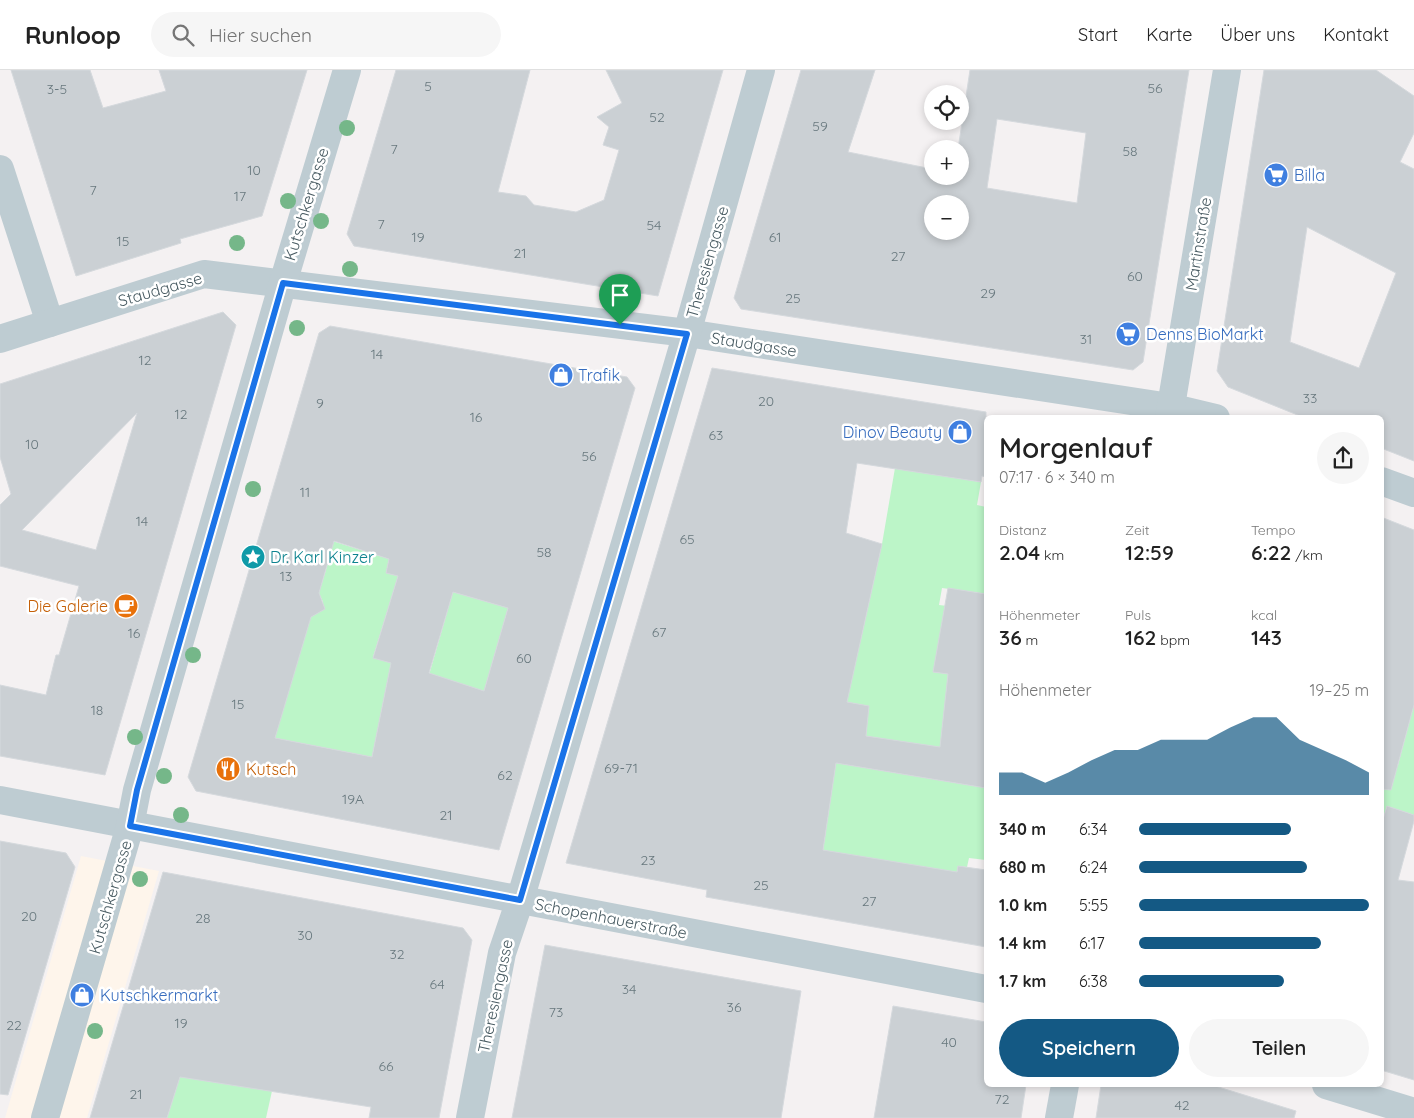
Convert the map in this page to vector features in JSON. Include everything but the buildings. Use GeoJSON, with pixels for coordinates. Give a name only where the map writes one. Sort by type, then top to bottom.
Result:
{"type":"FeatureCollection","features":[{"type":"Feature","properties":{"kind":"street","name":"Kutschkergasse"},"geometry":{"type":"LineString","coordinates":[[46,1118],[130,826],[137,790],[283,283],[347,70]]}},
{"type":"Feature","properties":{"kind":"street","name":"Theresiengasse"},"geometry":{"type":"LineString","coordinates":[[470,1118],[502,953],[520,900],[687,334],[762,70]]}},
{"type":"Feature","properties":{"kind":"street","name":"Martinstraße"},"geometry":{"type":"LineString","coordinates":[[1170,412],[1226,70]]}},
{"type":"Feature","properties":{"kind":"street"},"geometry":{"type":"LineString","coordinates":[[0,169],[50,323]]}},
{"type":"Feature","properties":{"kind":"street","name":"Staudgasse"},"geometry":{"type":"LineString","coordinates":[[0,339],[204,274],[687,334],[1170,412],[1208,415]]}},
{"type":"Feature","properties":{"kind":"street"},"geometry":{"type":"LineString","coordinates":[[1384,482],[1414,494]]}},
{"type":"Feature","properties":{"kind":"street","name":"Schopenhauerstraße"},"geometry":{"type":"LineString","coordinates":[[0,800],[984,990]]}},
{"type":"Feature","properties":{"kind":"street"},"geometry":{"type":"LineString","coordinates":[[1059,1118],[1065,1087]]}},
{"type":"Feature","properties":{"kind":"street"},"geometry":{"type":"LineString","coordinates":[[1333,1087],[1414,1112]]}},
{"type":"Feature","properties":{"kind":"shaded area","name":"Kutschkermarkt"},"geometry":{"type":"Polygon","coordinates":[[[81,856],[159,871],[87,1118],[5,1118],[81,856]]]}},
{"type":"Feature","properties":{"kind":"green space"},"geometry":{"type":"Polygon","coordinates":[[[895,468],[981,482],[977,505],[984,507],[984,594],[942,588],[939,605],[956,607],[955,615],[984,619],[984,651],[953,646],[933,672],[948,674],[946,699],[984,704],[984,720],[950,715],[946,749],[866,736],[868,706],[847,702],[781,616],[861,639],[882,544],[895,468]]]}},
{"type":"Feature","properties":{"kind":"green space"},"geometry":{"type":"Polygon","coordinates":[[[326,539],[389,559],[386,573],[398,576],[373,657],[391,663],[372,757],[275,738],[303,615],[321,611],[323,602],[319,593],[329,560],[326,539]]]}},
{"type":"Feature","properties":{"kind":"green space"},"geometry":{"type":"Polygon","coordinates":[[[453,592],[508,608],[484,691],[429,675],[453,592]]]}},
{"type":"Feature","properties":{"kind":"green space"},"geometry":{"type":"Polygon","coordinates":[[[1414,705],[1414,815],[1387,806],[1384,815],[1384,763],[1398,765],[1414,705]]]}},
{"type":"Feature","properties":{"kind":"green space"},"geometry":{"type":"Polygon","coordinates":[[[836,763],[984,788],[984,860],[969,858],[967,867],[958,866],[956,877],[823,850],[836,763]]]}},
{"type":"Feature","properties":{"kind":"green space"},"geometry":{"type":"Polygon","coordinates":[[[182,1070],[272,1091],[266,1118],[167,1118],[182,1070]]]}},
{"type":"Feature","properties":{"kind":"place","name":"Billa"},"geometry":{"type":"Point","coordinates":[1276,175]}},
{"type":"Feature","properties":{"kind":"place","name":"Denns BioMarkt"},"geometry":{"type":"Point","coordinates":[1128,334]}},
{"type":"Feature","properties":{"kind":"place","name":"Trafik"},"geometry":{"type":"Point","coordinates":[561,375]}},
{"type":"Feature","properties":{"kind":"place","name":"Dinov Beauty"},"geometry":{"type":"Point","coordinates":[960,432]}},
{"type":"Feature","properties":{"kind":"place","name":"Dr. Karl Kinzer"},"geometry":{"type":"Point","coordinates":[253,557]}},
{"type":"Feature","properties":{"kind":"place","name":"Die Galerie"},"geometry":{"type":"Point","coordinates":[126,606]}},
{"type":"Feature","properties":{"kind":"place","name":"Kutsch"},"geometry":{"type":"Point","coordinates":[228,769]}},
{"type":"Feature","properties":{"kind":"place","name":"Kutschkermarkt"},"geometry":{"type":"Point","coordinates":[82,995]}},
{"type":"Feature","properties":{"kind":"route"},"geometry":{"type":"LineString","coordinates":[[283,283],[620,325],[687,334],[520,900],[130,826],[137,790],[283,283]]}}]}
